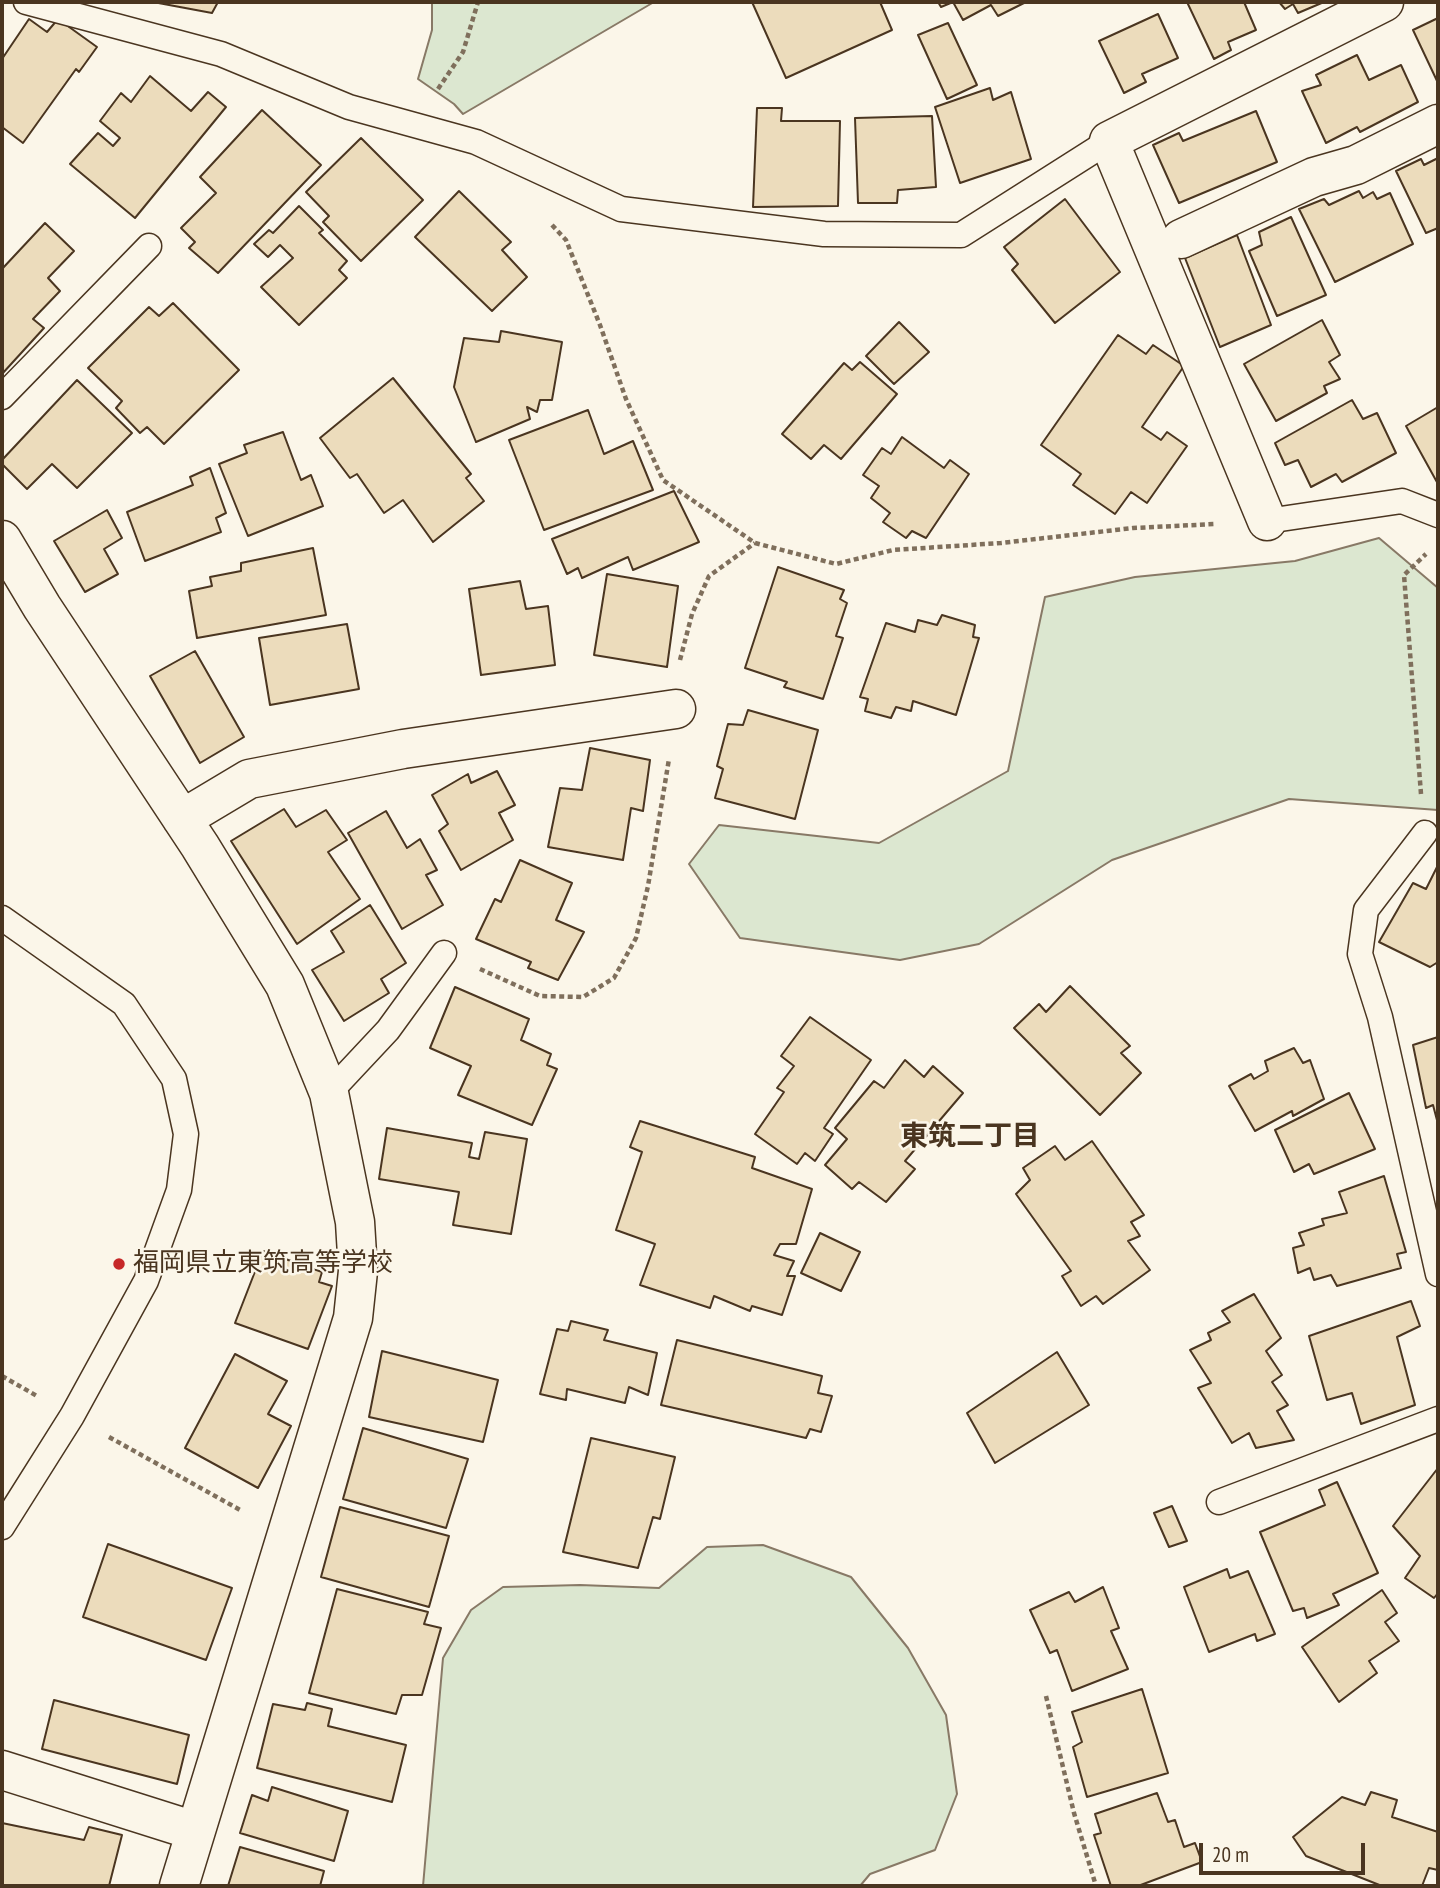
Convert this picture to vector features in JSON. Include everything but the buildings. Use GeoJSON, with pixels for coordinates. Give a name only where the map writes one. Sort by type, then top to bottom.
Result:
{"type":"FeatureCollection","features":[{"type":"Feature","properties":{"kind":"street"},"geometry":{"type":"LineString","coordinates":[[1267,521],[1109,141],[1384,2]]}},
{"type":"Feature","properties":{"kind":"street"},"geometry":{"type":"LineString","coordinates":[[1181,239],[1314,177],[1356,165],[1438,124]]}},
{"type":"Feature","properties":{"kind":"street"},"geometry":{"type":"LineString","coordinates":[[2,540],[41,607],[182,819],[285,985],[329,1093],[355,1222],[358,1271],[353,1318],[178,1886]]}},
{"type":"Feature","properties":{"kind":"street"},"geometry":{"type":"LineString","coordinates":[[182,819],[249,779],[403,749],[676,709]]}},
{"type":"Feature","properties":{"kind":"street"},"geometry":{"type":"LineString","coordinates":[[2,1770],[195,1831]]}},
{"type":"Feature","properties":{"kind":"lane"},"geometry":{"type":"LineString","coordinates":[[26,2],[221,54],[349,107],[476,142],[621,209],[824,234],[961,235],[1109,141]]}},
{"type":"Feature","properties":{"kind":"lane"},"geometry":{"type":"LineString","coordinates":[[2,397],[149,246]]}},
{"type":"Feature","properties":{"kind":"lane"},"geometry":{"type":"LineString","coordinates":[[1267,521],[1402,501],[1438,516]]}},
{"type":"Feature","properties":{"kind":"lane"},"geometry":{"type":"LineString","coordinates":[[1425,833],[1366,910],[1360,954],[1380,1017],[1438,1274]]}},
{"type":"Feature","properties":{"kind":"lane"},"geometry":{"type":"LineString","coordinates":[[2,918],[124,1004],[174,1079],[186,1134],[179,1190],[146,1281],[72,1416],[2,1527]]}},
{"type":"Feature","properties":{"kind":"lane"},"geometry":{"type":"LineString","coordinates":[[329,1093],[388,1030],[444,953]]}},
{"type":"Feature","properties":{"kind":"lane"},"geometry":{"type":"LineString","coordinates":[[1219,1502],[1438,1419]]}},
{"type":"Feature","properties":{"kind":"path"},"geometry":{"type":"LineString","coordinates":[[421,127],[436,90],[463,52],[478,2]]}},
{"type":"Feature","properties":{"kind":"path"},"geometry":{"type":"LineString","coordinates":[[548,220],[566,240],[626,399],[663,480],[755,543],[836,564],[893,550],[1001,543],[1133,528],[1267,521]]}},
{"type":"Feature","properties":{"kind":"path"},"geometry":{"type":"LineString","coordinates":[[444,953],[540,996],[583,997],[614,978],[636,938],[664,798],[680,656],[692,614],[709,576],[755,543]]}},
{"type":"Feature","properties":{"kind":"path"},"geometry":{"type":"LineString","coordinates":[[1425,833],[1404,575],[1430,551]]}},
{"type":"Feature","properties":{"kind":"path"},"geometry":{"type":"LineString","coordinates":[[172,1473],[286,1535]]}},
{"type":"Feature","properties":{"kind":"path"},"geometry":{"type":"LineString","coordinates":[[1046,1696],[1074,1813],[1096,1886]]}},
{"type":"Feature","properties":{"kind":"green space"},"geometry":{"type":"Polygon","coordinates":[[[432,2],[654,2],[463,114],[454,104],[418,79],[432,30],[432,2]]]}},
{"type":"Feature","properties":{"kind":"green space"},"geometry":{"type":"Polygon","coordinates":[[[1379,538],[1438,588],[1438,810],[1289,799],[1112,860],[979,944],[900,960],[740,938],[689,864],[719,825],[879,843],[1008,771],[1045,597],[1135,577],[1295,561],[1379,538]]]}},
{"type":"Feature","properties":{"kind":"green space"},"geometry":{"type":"Polygon","coordinates":[[[763,1545],[851,1577],[908,1648],[946,1715],[957,1794],[935,1850],[870,1874],[860,1886],[423,1886],[443,1658],[471,1610],[503,1587],[580,1585],[659,1588],[707,1547],[763,1545]]]}},
{"type":"Feature","properties":{"kind":"place","name":"福岡県立東筑高等学校"},"geometry":{"type":"Point","coordinates":[119,1264]}},
{"type":"Feature","properties":{"kind":"district","name":"東筑二丁目"},"geometry":{"type":"Point","coordinates":[970,1137]}}]}
